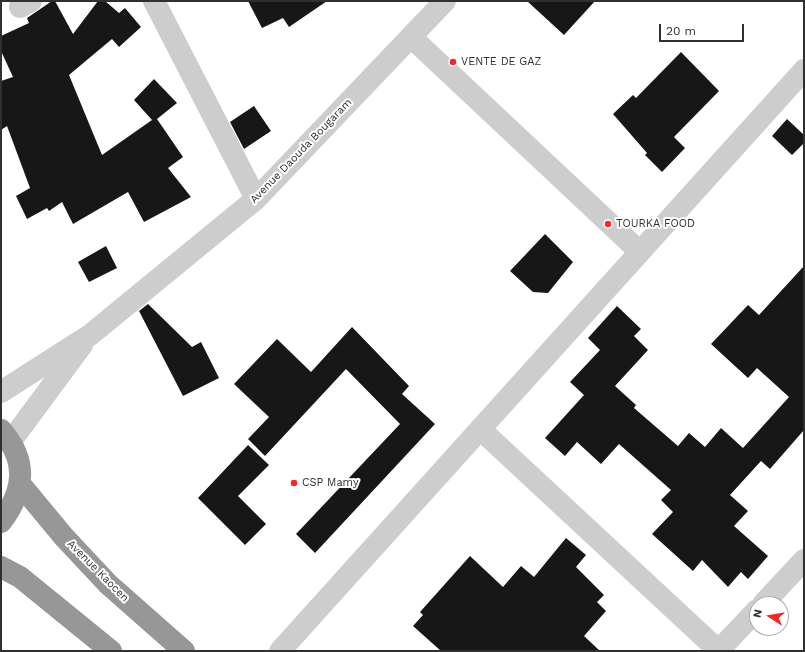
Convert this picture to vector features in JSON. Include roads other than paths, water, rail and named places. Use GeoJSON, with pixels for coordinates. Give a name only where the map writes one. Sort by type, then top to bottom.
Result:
{"type":"FeatureCollection","features":[{"type":"Feature","properties":{"kind":"highway"},"geometry":{"type":"LineString","coordinates":[[1,522],[13,506],[20,484],[19,462],[6,436]]}},
{"type":"Feature","properties":{"kind":"highway","name":"Avenue Kaocen"},"geometry":{"type":"LineString","coordinates":[[20,484],[64,537],[108,584],[184,651]]}},
{"type":"Feature","properties":{"kind":"highway"},"geometry":{"type":"LineString","coordinates":[[1,567],[20,577],[111,651]]}},
{"type":"Feature","properties":{"kind":"street"},"geometry":{"type":"LineString","coordinates":[[154,1],[256,199]]}},
{"type":"Feature","properties":{"kind":"street","name":"Avenue Daouda Bougaram"},"geometry":{"type":"LineString","coordinates":[[1,392],[90,334],[256,199],[445,1]]}},
{"type":"Feature","properties":{"kind":"street"},"geometry":{"type":"LineString","coordinates":[[411,37],[640,252]]}},
{"type":"Feature","properties":{"kind":"street"},"geometry":{"type":"LineString","coordinates":[[280,651],[804,70]]}},
{"type":"Feature","properties":{"kind":"street","name":"Avenue Daouda Bougaram"},"geometry":{"type":"LineString","coordinates":[[6,436],[90,334]]}},
{"type":"Feature","properties":{"kind":"street"},"geometry":{"type":"LineString","coordinates":[[480,429],[719,651],[749,619]]}},
{"type":"Feature","properties":{"kind":"street"},"geometry":{"type":"LineString","coordinates":[[770,596],[804,560]]}},
{"type":"Feature","properties":{"kind":"place","name":"VENTE DE GAZ"},"geometry":{"type":"Point","coordinates":[453,62]}},
{"type":"Feature","properties":{"kind":"place","name":"TOURKA FOOD"},"geometry":{"type":"Point","coordinates":[608,224]}},
{"type":"Feature","properties":{"kind":"place","name":"CSP Mamy"},"geometry":{"type":"Point","coordinates":[294,483]}}]}
